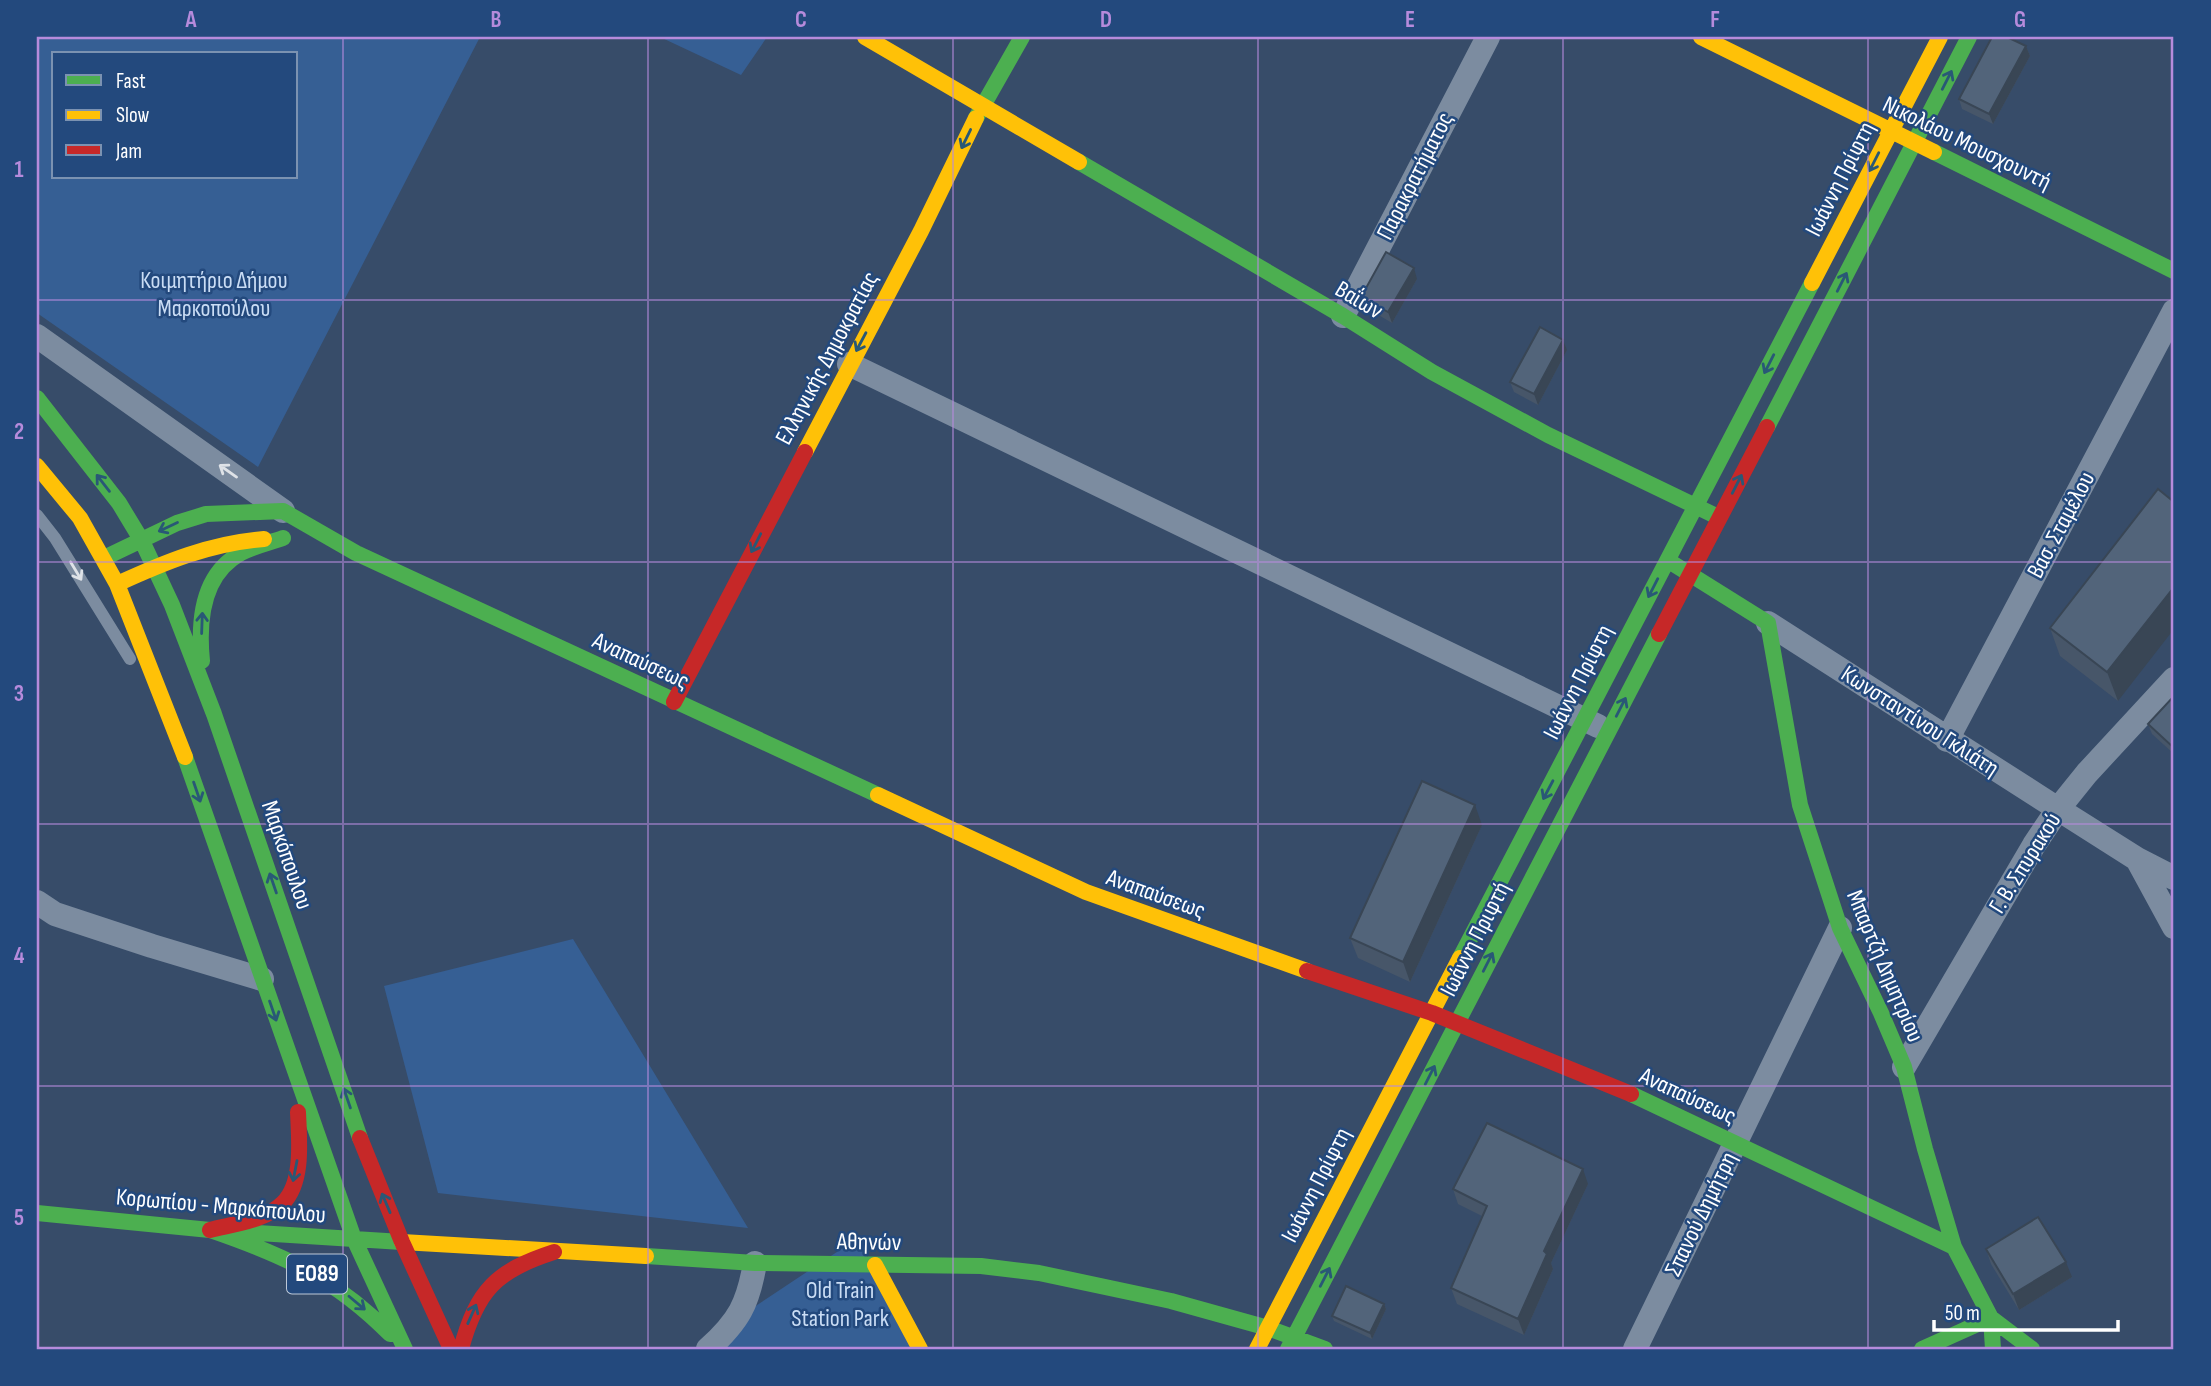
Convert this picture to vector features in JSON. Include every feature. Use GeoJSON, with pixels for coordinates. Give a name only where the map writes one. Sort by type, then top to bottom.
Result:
{"type":"FeatureCollection","features":[{"type":"Feature","properties":{"kind":"main road","name":"Βαΐων"},"geometry":{"type":"LineString","coordinates":[[865,37],[1343,316],[1432,372],[1548,435],[1719,517]]}},
{"type":"Feature","properties":{"kind":"main road","name":"Ελληνικής Δημοκρατίας"},"geometry":{"type":"LineString","coordinates":[[674,702],[921,231],[982,105],[1022,37]]}},
{"type":"Feature","properties":{"kind":"main road","name":"Νικολάου Μουσχουντή"},"geometry":{"type":"LineString","coordinates":[[1702,37],[2174,271]]}},
{"type":"Feature","properties":{"kind":"main road","name":"Ιωάννη Πρίφτη"},"geometry":{"type":"LineString","coordinates":[[1257,1349],[1940,37]]}},
{"type":"Feature","properties":{"kind":"main road","name":"Ιωάννη Πρίφτη"},"geometry":{"type":"LineString","coordinates":[[1533,877],[1969,37]]}},
{"type":"Feature","properties":{"kind":"main road","name":"Μαρκόπουλου"},"geometry":{"type":"LineString","coordinates":[[37,398],[113,495],[141,540],[189,645],[369,1163],[451,1349]]}},
{"type":"Feature","properties":{"kind":"main road"},"geometry":{"type":"LineString","coordinates":[[37,466],[80,518],[117,584],[175,729],[354,1240]]}},
{"type":"Feature","properties":{"kind":"main road"},"geometry":{"type":"LineString","coordinates":[[104,558],[177,523],[206,514],[283,511]]}},
{"type":"Feature","properties":{"kind":"main road","name":"Αναπαύσεως"},"geometry":{"type":"LineString","coordinates":[[283,511],[356,553],[1086,892],[1432,1013],[1624,1091],[1954,1247]]}},
{"type":"Feature","properties":{"kind":"main road","name":"Αναπαύσεως"},"geometry":{"type":"LineString","coordinates":[[117,584],[179,556],[242,540],[295,541],[356,553]]}},
{"type":"Feature","properties":{"kind":"main road"},"geometry":{"type":"LineString","coordinates":[[214,714],[201,658],[202,612],[211,582],[221,567],[239,554],[295,541]]}},
{"type":"Feature","properties":{"kind":"main road","name":"Κωνσταντίνου Γκλιάτη"},"geometry":{"type":"LineString","coordinates":[[1667,560],[1768,622]]}},
{"type":"Feature","properties":{"kind":"main road","name":"Μπαρτζή Δημητρίου"},"geometry":{"type":"LineString","coordinates":[[1768,622],[1800,805],[1840,928],[1904,1067],[1954,1247],[1992,1318]]}},
{"type":"Feature","properties":{"kind":"main road","name":"Ιωάννη Πριφτή"},"geometry":{"type":"LineString","coordinates":[[1457,1023],[1533,877]]}},
{"type":"Feature","properties":{"kind":"main road","name":"Ιωάννη Πρίφτη"},"geometry":{"type":"LineString","coordinates":[[1291,1344],[1457,1023]]}},
{"type":"Feature","properties":{"kind":"main road"},"geometry":{"type":"LineString","coordinates":[[210,1230],[263,1215],[282,1203],[291,1190],[299,1152],[296,1079]]}},
{"type":"Feature","properties":{"kind":"main road","name":"Κορωπίου - Μαρκόπουλου"},"geometry":{"type":"LineString","coordinates":[[37,1213],[210,1230],[402,1242]]}},
{"type":"Feature","properties":{"kind":"main road","name":"ΕΟ89"},"geometry":{"type":"LineString","coordinates":[[210,1230],[269,1250],[329,1279],[378,1320],[404,1349]]}},
{"type":"Feature","properties":{"kind":"main road","name":"ΕΟ89"},"geometry":{"type":"LineString","coordinates":[[354,1240],[404,1349]]}},
{"type":"Feature","properties":{"kind":"main road","name":"Αθηνών"},"geometry":{"type":"LineString","coordinates":[[402,1242],[755,1263],[981,1266],[1039,1273],[1171,1301],[1268,1328],[1291,1344],[1325,1349]]}},
{"type":"Feature","properties":{"kind":"main road"},"geometry":{"type":"LineString","coordinates":[[461,1349],[470,1314],[482,1294],[509,1270],[554,1252]]}},
{"type":"Feature","properties":{"kind":"main road"},"geometry":{"type":"LineString","coordinates":[[875,1265],[920,1349]]}},
{"type":"Feature","properties":{"kind":"main road"},"geometry":{"type":"LineString","coordinates":[[1923,1349],[1992,1318]]}},
{"type":"Feature","properties":{"kind":"main road"},"geometry":{"type":"LineString","coordinates":[[1992,1318],[1993,1349]]}},
{"type":"Feature","properties":{"kind":"main road"},"geometry":{"type":"LineString","coordinates":[[1992,1318],[2032,1349]]}},
{"type":"Feature","properties":{"kind":"street","name":"Παρακρατήματος"},"geometry":{"type":"LineString","coordinates":[[1343,316],[1488,37]]}},
{"type":"Feature","properties":{"kind":"street","name":"Βασ. Σταμέλου"},"geometry":{"type":"LineString","coordinates":[[1947,740],[2174,311]]}},
{"type":"Feature","properties":{"kind":"street"},"geometry":{"type":"LineString","coordinates":[[37,336],[283,511]]}},
{"type":"Feature","properties":{"kind":"street"},"geometry":{"type":"LineString","coordinates":[[849,364],[1608,732]]}},
{"type":"Feature","properties":{"kind":"street","name":"Κωνσταντίνου Γκλιάτη"},"geometry":{"type":"LineString","coordinates":[[1768,622],[1947,740],[2137,859],[2174,878]]}},
{"type":"Feature","properties":{"kind":"street","name":"Γ. Β. Σπυρακού"},"geometry":{"type":"LineString","coordinates":[[1904,1067],[2058,809],[2087,773],[2174,679]]}},
{"type":"Feature","properties":{"kind":"street"},"geometry":{"type":"LineString","coordinates":[[2137,859],[2174,927]]}},
{"type":"Feature","properties":{"kind":"street"},"geometry":{"type":"LineString","coordinates":[[37,902],[55,914],[152,947],[262,979]]}},
{"type":"Feature","properties":{"kind":"street","name":"Σπανού Δημήτρη"},"geometry":{"type":"LineString","coordinates":[[1635,1349],[1840,928]]}},
{"type":"Feature","properties":{"kind":"street"},"geometry":{"type":"LineString","coordinates":[[708,1349],[731,1328],[752,1283],[755,1263]]}},
{"type":"Feature","properties":{"kind":"lane"},"geometry":{"type":"LineString","coordinates":[[37,515],[55,538],[175,729]]}},
{"type":"Feature","properties":{"kind":"green space","name":"Κοιμητήριο Δήμου Μαρκοπούλου"},"geometry":{"type":"Polygon","coordinates":[[[37,37],[480,37],[258,467],[37,313],[37,37]]]}},
{"type":"Feature","properties":{"kind":"green space"},"geometry":{"type":"Polygon","coordinates":[[[660,37],[767,37],[741,75],[660,37]]]}},
{"type":"Feature","properties":{"kind":"green space"},"geometry":{"type":"Polygon","coordinates":[[[573,939],[748,1228],[438,1193],[384,986],[573,939]]]}},
{"type":"Feature","properties":{"kind":"green space","name":"Old Train Station Park"},"geometry":{"type":"Polygon","coordinates":[[[858,1238],[912,1349],[717,1349],[736,1319],[858,1238]]]}},
{"type":"Feature","properties":{"kind":"building"},"geometry":{"type":"Polygon","coordinates":[[[1992,37],[2007,37],[2026,46],[1989,114],[1959,99],[1992,37]]]}},
{"type":"Feature","properties":{"kind":"building"},"geometry":{"type":"Polygon","coordinates":[[[1386,252],[1414,268],[1388,312],[1361,297],[1386,252]]]}},
{"type":"Feature","properties":{"kind":"building"},"geometry":{"type":"Polygon","coordinates":[[[1540,327],[1563,340],[1534,394],[1510,382],[1540,327]]]}},
{"type":"Feature","properties":{"kind":"building"},"geometry":{"type":"Polygon","coordinates":[[[2158,489],[2174,502],[2174,587],[2107,672],[2050,628],[2158,489]]]}},
{"type":"Feature","properties":{"kind":"building"},"geometry":{"type":"Polygon","coordinates":[[[2174,696],[2174,748],[2148,724],[2174,696]]]}},
{"type":"Feature","properties":{"kind":"building"},"geometry":{"type":"Polygon","coordinates":[[[1422,781],[1475,805],[1403,962],[1350,938],[1422,781]]]}},
{"type":"Feature","properties":{"kind":"building"},"geometry":{"type":"Polygon","coordinates":[[[1487,1123],[1583,1169],[1544,1251],[1547,1254],[1518,1319],[1451,1288],[1487,1206],[1453,1189],[1487,1123]]]}},
{"type":"Feature","properties":{"kind":"building"},"geometry":{"type":"Polygon","coordinates":[[[2038,1217],[2066,1262],[2013,1294],[1986,1249],[2038,1217]]]}},
{"type":"Feature","properties":{"kind":"building"},"geometry":{"type":"Polygon","coordinates":[[[1346,1286],[1384,1304],[1370,1333],[1332,1316],[1346,1286]]]}},
{"type":"Feature","properties":{"kind":"traffic: fast"},"geometry":{"type":"LineString","coordinates":[[976,118],[1022,37]]}},
{"type":"Feature","properties":{"kind":"traffic: fast"},"geometry":{"type":"LineString","coordinates":[[1767,427],[1969,37]]}},
{"type":"Feature","properties":{"kind":"traffic: fast"},"geometry":{"type":"LineString","coordinates":[[1934,152],[2174,271]]}},
{"type":"Feature","properties":{"kind":"traffic: fast"},"geometry":{"type":"LineString","coordinates":[[1079,162],[1343,316],[1432,372],[1548,435],[1714,515]]}},
{"type":"Feature","properties":{"kind":"traffic: fast"},"geometry":{"type":"LineString","coordinates":[[1460,958],[1812,283]]}},
{"type":"Feature","properties":{"kind":"traffic: fast"},"geometry":{"type":"LineString","coordinates":[[37,398],[119,503],[142,541],[172,605],[214,714],[360,1138]]}},
{"type":"Feature","properties":{"kind":"traffic: fast"},"geometry":{"type":"LineString","coordinates":[[104,558],[177,523],[206,514],[283,511],[356,553],[878,795]]}},
{"type":"Feature","properties":{"kind":"traffic: fast"},"geometry":{"type":"LineString","coordinates":[[202,661],[202,615],[210,586],[218,573],[241,553],[283,538]]}},
{"type":"Feature","properties":{"kind":"traffic: fast"},"geometry":{"type":"LineString","coordinates":[[1672,563],[1768,623],[1800,805],[1840,928],[1904,1067],[1954,1247],[1991,1318],[1993,1349]]}},
{"type":"Feature","properties":{"kind":"traffic: fast"},"geometry":{"type":"LineString","coordinates":[[1288,1349],[1659,634]]}},
{"type":"Feature","properties":{"kind":"traffic: fast"},"geometry":{"type":"LineString","coordinates":[[185,757],[354,1239],[405,1349]]}},
{"type":"Feature","properties":{"kind":"traffic: fast"},"geometry":{"type":"LineString","coordinates":[[1631,1094],[1954,1247]]}},
{"type":"Feature","properties":{"kind":"traffic: fast"},"geometry":{"type":"LineString","coordinates":[[37,1213],[210,1230],[402,1242]]}},
{"type":"Feature","properties":{"kind":"traffic: fast"},"geometry":{"type":"LineString","coordinates":[[210,1230],[307,1270],[349,1298],[390,1334]]}},
{"type":"Feature","properties":{"kind":"traffic: fast"},"geometry":{"type":"LineString","coordinates":[[646,1256],[755,1263],[981,1266],[1039,1273],[1171,1301],[1268,1328],[1325,1349]]}},
{"type":"Feature","properties":{"kind":"traffic: fast"},"geometry":{"type":"LineString","coordinates":[[1991,1318],[2032,1349]]}},
{"type":"Feature","properties":{"kind":"traffic: fast"},"geometry":{"type":"LineString","coordinates":[[1922,1349],[1991,1318]]}},
{"type":"Feature","properties":{"kind":"traffic: slow"},"geometry":{"type":"LineString","coordinates":[[865,37],[1079,162]]}},
{"type":"Feature","properties":{"kind":"traffic: slow"},"geometry":{"type":"LineString","coordinates":[[1701,37],[1934,152]]}},
{"type":"Feature","properties":{"kind":"traffic: slow"},"geometry":{"type":"LineString","coordinates":[[1812,283],[1940,37]]}},
{"type":"Feature","properties":{"kind":"traffic: slow"},"geometry":{"type":"LineString","coordinates":[[805,452],[921,231],[976,118]]}},
{"type":"Feature","properties":{"kind":"traffic: slow"},"geometry":{"type":"LineString","coordinates":[[37,466],[80,518],[117,584],[185,757]]}},
{"type":"Feature","properties":{"kind":"traffic: slow"},"geometry":{"type":"LineString","coordinates":[[117,584],[189,555],[225,545],[264,539]]}},
{"type":"Feature","properties":{"kind":"traffic: slow"},"geometry":{"type":"LineString","coordinates":[[878,795],[1086,892],[1307,971]]}},
{"type":"Feature","properties":{"kind":"traffic: slow"},"geometry":{"type":"LineString","coordinates":[[1257,1349],[1460,958]]}},
{"type":"Feature","properties":{"kind":"traffic: slow"},"geometry":{"type":"LineString","coordinates":[[402,1242],[646,1256]]}},
{"type":"Feature","properties":{"kind":"traffic: slow"},"geometry":{"type":"LineString","coordinates":[[875,1265],[920,1349]]}},
{"type":"Feature","properties":{"kind":"traffic: jam"},"geometry":{"type":"LineString","coordinates":[[1659,634],[1767,427]]}},
{"type":"Feature","properties":{"kind":"traffic: jam"},"geometry":{"type":"LineString","coordinates":[[674,702],[805,452]]}},
{"type":"Feature","properties":{"kind":"traffic: jam"},"geometry":{"type":"LineString","coordinates":[[1307,971],[1432,1013],[1631,1094]]}},
{"type":"Feature","properties":{"kind":"traffic: jam"},"geometry":{"type":"LineString","coordinates":[[210,1230],[267,1214],[283,1203],[290,1194],[299,1160],[298,1112]]}},
{"type":"Feature","properties":{"kind":"traffic: jam"},"geometry":{"type":"LineString","coordinates":[[360,1138],[402,1242],[451,1349]]}},
{"type":"Feature","properties":{"kind":"traffic: jam"},"geometry":{"type":"LineString","coordinates":[[461,1349],[474,1312],[492,1286],[503,1275],[517,1267],[554,1252]]}}]}
